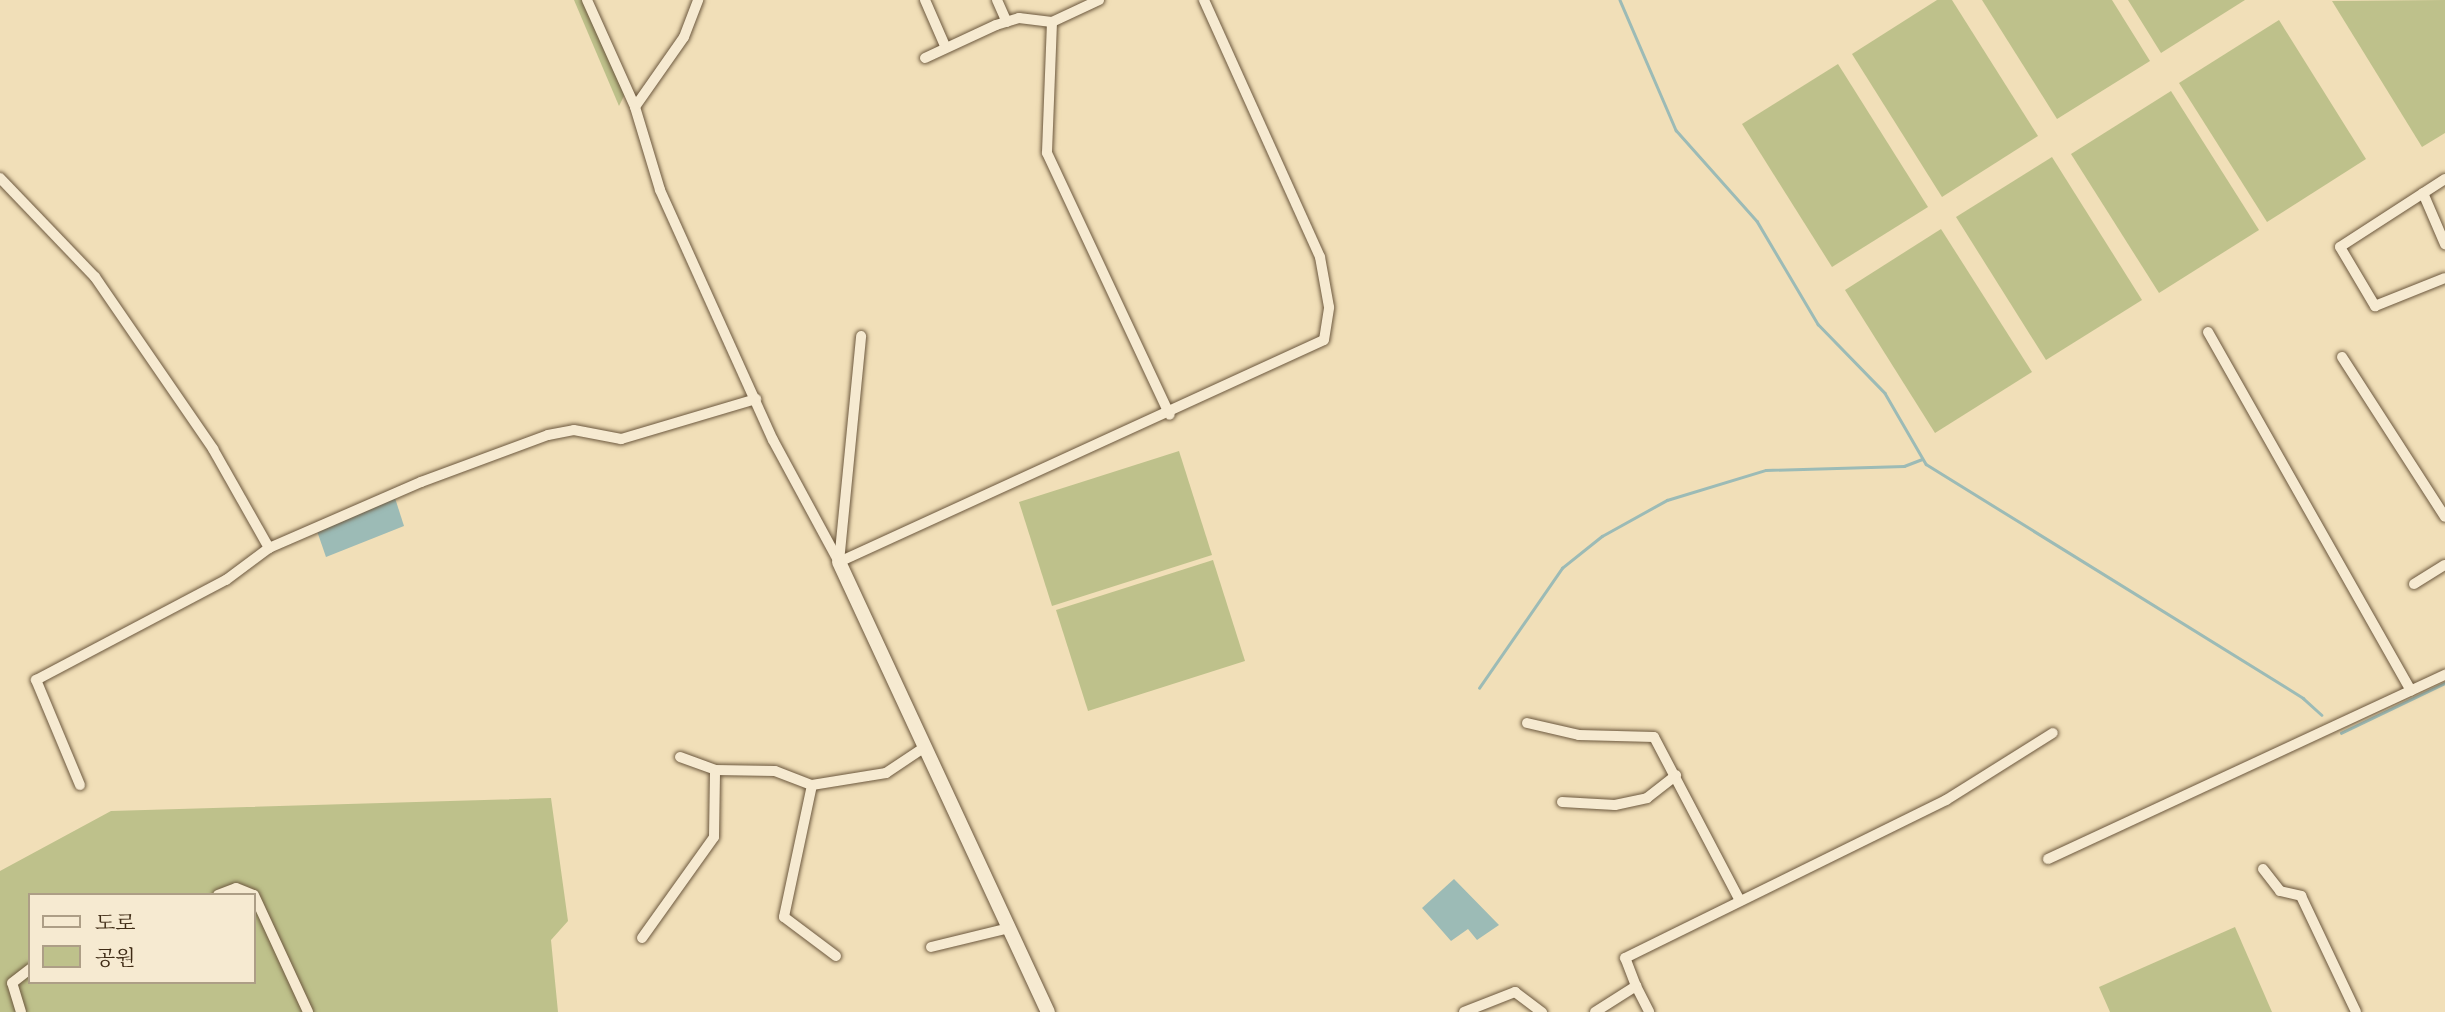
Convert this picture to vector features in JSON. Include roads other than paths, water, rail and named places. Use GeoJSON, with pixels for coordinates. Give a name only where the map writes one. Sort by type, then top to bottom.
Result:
{"type":"FeatureCollection","features":[{"type":"Feature","properties":{"kind":"street"},"geometry":{"type":"LineString","coordinates":[[587,0],[635,107],[660,190],[756,400],[839,562],[1048,1012]]}},
{"type":"Feature","properties":{"kind":"street"},"geometry":{"type":"LineString","coordinates":[[635,107],[684,37],[698,0]]}},
{"type":"Feature","properties":{"kind":"street"},"geometry":{"type":"LineString","coordinates":[[925,0],[946,48]]}},
{"type":"Feature","properties":{"kind":"street"},"geometry":{"type":"LineString","coordinates":[[997,0],[1007,22]]}},
{"type":"Feature","properties":{"kind":"street"},"geometry":{"type":"LineString","coordinates":[[925,58],[1007,22],[1052,22],[1099,0]]}},
{"type":"Feature","properties":{"kind":"street"},"geometry":{"type":"LineString","coordinates":[[839,562],[1316,347],[1329,329],[1320,257],[1203,0]]}},
{"type":"Feature","properties":{"kind":"street"},"geometry":{"type":"LineString","coordinates":[[1052,22],[1049,160],[1170,415]]}},
{"type":"Feature","properties":{"kind":"street"},"geometry":{"type":"LineString","coordinates":[[0,178],[95,277],[213,449],[268,548]]}},
{"type":"Feature","properties":{"kind":"street"},"geometry":{"type":"LineString","coordinates":[[2445,179],[2340,247],[2375,306],[2445,278]]}},
{"type":"Feature","properties":{"kind":"street"},"geometry":{"type":"LineString","coordinates":[[2423,193],[2442,230],[2445,244]]}},
{"type":"Feature","properties":{"kind":"street"},"geometry":{"type":"LineString","coordinates":[[2208,332],[2411,691]]}},
{"type":"Feature","properties":{"kind":"street"},"geometry":{"type":"LineString","coordinates":[[839,562],[861,337]]}},
{"type":"Feature","properties":{"kind":"street"},"geometry":{"type":"LineString","coordinates":[[2342,357],[2445,517]]}},
{"type":"Feature","properties":{"kind":"street"},"geometry":{"type":"LineString","coordinates":[[80,785],[36,680],[226,580],[268,548],[548,435],[574,430],[621,439],[756,400]]}},
{"type":"Feature","properties":{"kind":"street"},"geometry":{"type":"LineString","coordinates":[[2414,584],[2445,565]]}},
{"type":"Feature","properties":{"kind":"street"},"geometry":{"type":"LineString","coordinates":[[2048,859],[2445,675]]}},
{"type":"Feature","properties":{"kind":"street"},"geometry":{"type":"LineString","coordinates":[[1527,723],[1579,735],[1649,734],[1676,775],[1740,901]]}},
{"type":"Feature","properties":{"kind":"street"},"geometry":{"type":"LineString","coordinates":[[1649,1012],[1625,958],[1946,800],[2053,733]]}},
{"type":"Feature","properties":{"kind":"street"},"geometry":{"type":"LineString","coordinates":[[680,757],[715,769],[775,771],[812,785],[886,773],[925,747]]}},
{"type":"Feature","properties":{"kind":"street"},"geometry":{"type":"LineString","coordinates":[[642,938],[714,837],[715,769]]}},
{"type":"Feature","properties":{"kind":"street"},"geometry":{"type":"LineString","coordinates":[[1562,802],[1615,805],[1647,798],[1676,775]]}},
{"type":"Feature","properties":{"kind":"street"},"geometry":{"type":"LineString","coordinates":[[812,785],[784,917],[836,956]]}},
{"type":"Feature","properties":{"kind":"street"},"geometry":{"type":"LineString","coordinates":[[2263,869],[2280,891],[2301,896],[2356,1012]]}},
{"type":"Feature","properties":{"kind":"street"},"geometry":{"type":"LineString","coordinates":[[223,893],[236,888],[248,893]]}},
{"type":"Feature","properties":{"kind":"street"},"geometry":{"type":"LineString","coordinates":[[256,901],[308,1012]]}},
{"type":"Feature","properties":{"kind":"street"},"geometry":{"type":"LineString","coordinates":[[931,947],[1009,928]]}},
{"type":"Feature","properties":{"kind":"street"},"geometry":{"type":"LineString","coordinates":[[21,1012],[12,983],[28,971]]}},
{"type":"Feature","properties":{"kind":"street"},"geometry":{"type":"LineString","coordinates":[[1595,1012],[1636,986]]}},
{"type":"Feature","properties":{"kind":"street"},"geometry":{"type":"LineString","coordinates":[[1464,1012],[1515,992],[1542,1012]]}},
{"type":"Feature","properties":{"kind":"water"},"geometry":{"type":"Polygon","coordinates":[[[395,498],[404,526],[326,557],[317,531],[395,498]]]}},
{"type":"Feature","properties":{"kind":"water"},"geometry":{"type":"Polygon","coordinates":[[[1454,879],[1499,925],[1477,940],[1468,929],[1451,941],[1422,908],[1454,879]]]}},
{"type":"Feature","properties":{"kind":"waterway"},"geometry":{"type":"LineString","coordinates":[[1620,0],[1676,130],[1757,221],[1818,324],[1885,393],[1926,464],[2303,698],[2322,715]]}},
{"type":"Feature","properties":{"kind":"waterway"},"geometry":{"type":"LineString","coordinates":[[1479,688],[1562,568],[1602,536],[1667,500],[1766,470],[1904,466],[1922,459]]}},
{"type":"Feature","properties":{"kind":"waterway"},"geometry":{"type":"LineString","coordinates":[[2341,733],[2445,683]]}}]}
